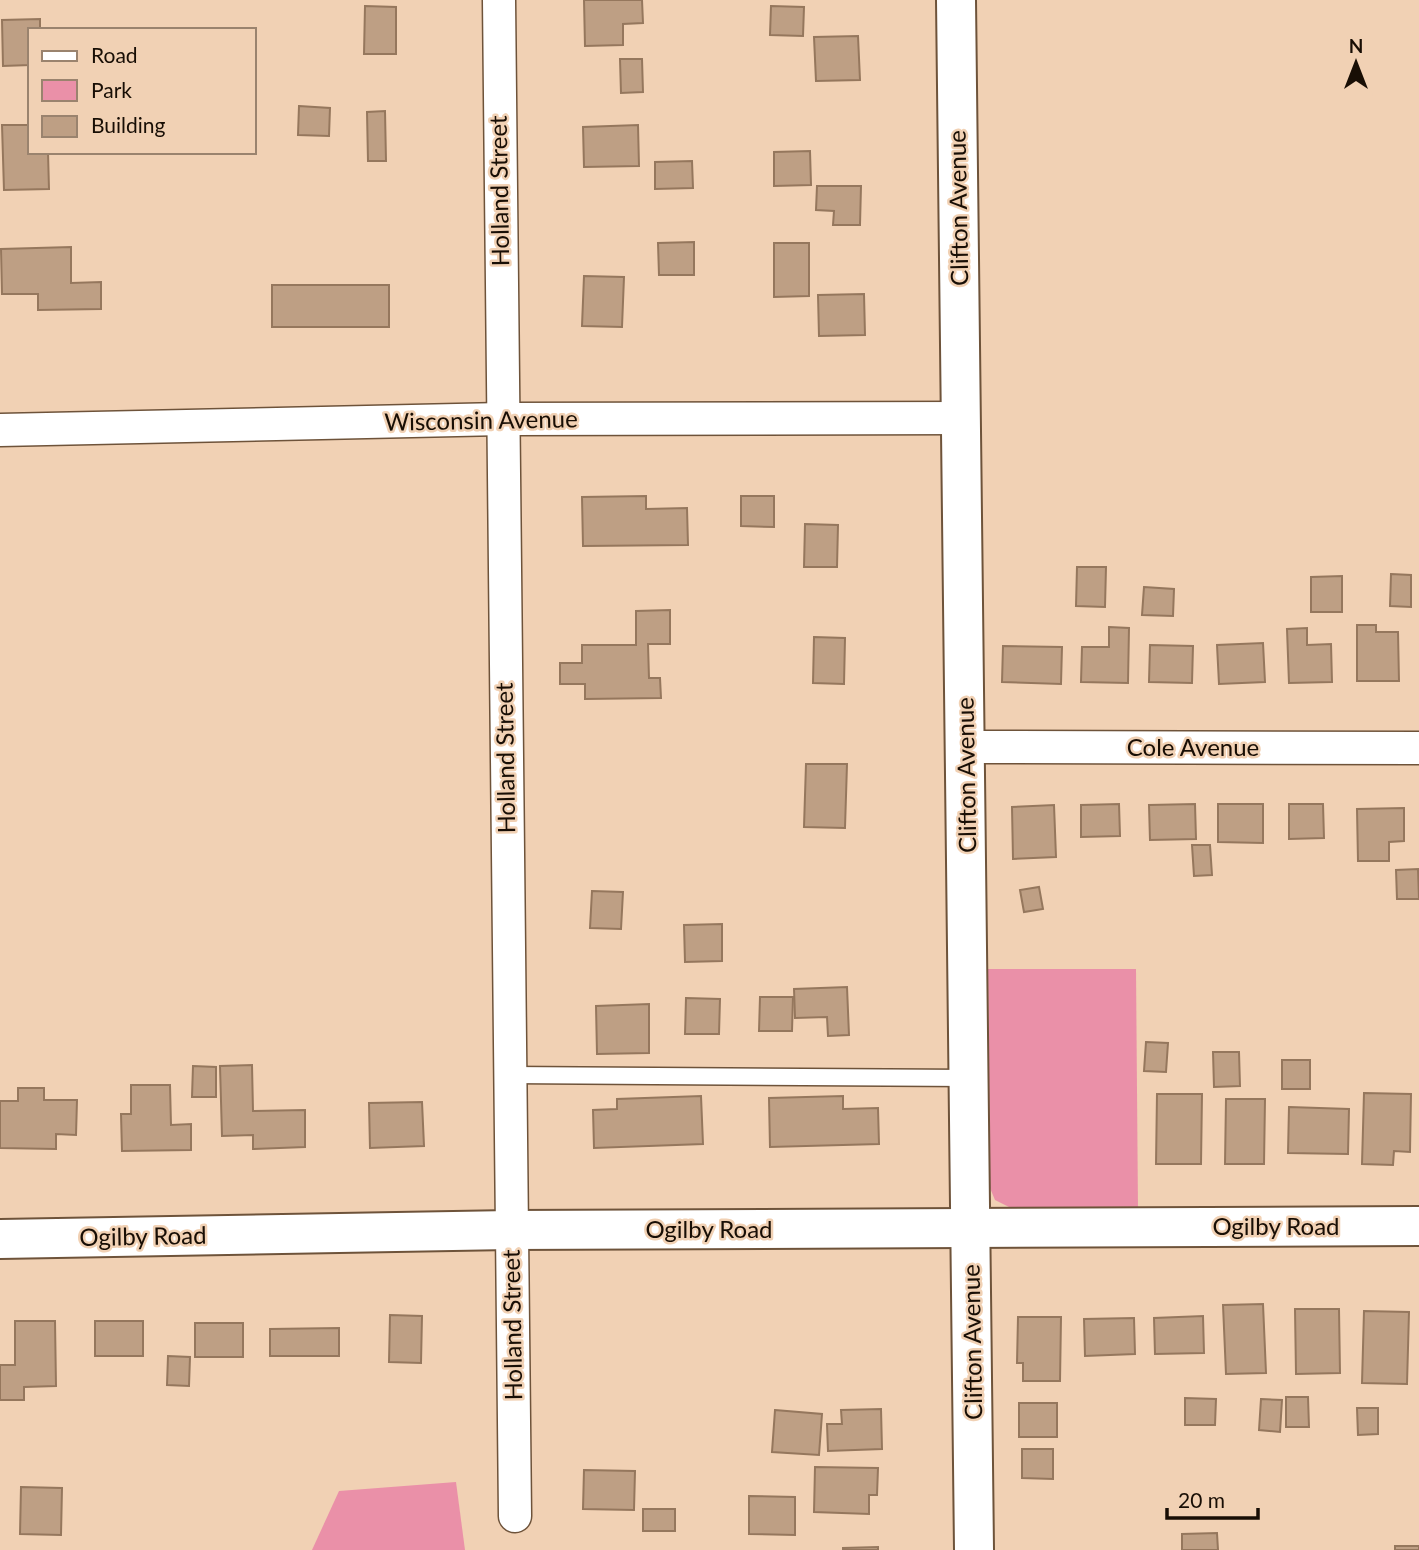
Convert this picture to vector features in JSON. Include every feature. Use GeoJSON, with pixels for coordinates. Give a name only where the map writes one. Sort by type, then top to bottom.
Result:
{"type":"FeatureCollection","features":[{"type":"Feature","properties":{"kind":"street","name":"Holland Street"},"geometry":{"type":"LineString","coordinates":[[499,0],[515,1516]]}},
{"type":"Feature","properties":{"kind":"street","name":"Clifton Avenue"},"geometry":{"type":"LineString","coordinates":[[956,0],[967,747],[974,1550]]}},
{"type":"Feature","properties":{"kind":"street","name":"Wisconsin Avenue"},"geometry":{"type":"LineString","coordinates":[[0,430],[502,419],[963,418]]}},
{"type":"Feature","properties":{"kind":"street","name":"Cole Avenue"},"geometry":{"type":"LineString","coordinates":[[967,747],[1419,748]]}},
{"type":"Feature","properties":{"kind":"street","name":"Ogilby Road"},"geometry":{"type":"LineString","coordinates":[[0,1239],[511,1230],[1419,1226]]}},
{"type":"Feature","properties":{"kind":"lane"},"geometry":{"type":"LineString","coordinates":[[509,1075],[970,1078]]}},
{"type":"Feature","properties":{"kind":"green space"},"geometry":{"type":"Polygon","coordinates":[[[988,969],[1136,969],[1138,1210],[1017,1211],[995,1200],[990,1188],[988,969]]]}},
{"type":"Feature","properties":{"kind":"green space"},"geometry":{"type":"Polygon","coordinates":[[[456,1482],[465,1550],[312,1550],[339,1491],[456,1482]]]}},
{"type":"Feature","properties":{"kind":"building"},"geometry":{"type":"Polygon","coordinates":[[[584,0],[642,0],[643,23],[623,24],[623,45],[585,46],[584,0]]]}},
{"type":"Feature","properties":{"kind":"building"},"geometry":{"type":"Polygon","coordinates":[[[365,6],[396,7],[396,54],[364,54],[365,6]]]}},
{"type":"Feature","properties":{"kind":"building"},"geometry":{"type":"Polygon","coordinates":[[[771,6],[804,7],[803,36],[770,35],[771,6]]]}},
{"type":"Feature","properties":{"kind":"building"},"geometry":{"type":"Polygon","coordinates":[[[40,19],[40,28],[28,28],[28,65],[3,66],[2,20],[40,19]]]}},
{"type":"Feature","properties":{"kind":"building"},"geometry":{"type":"Polygon","coordinates":[[[858,36],[860,80],[816,81],[814,37],[858,36]]]}},
{"type":"Feature","properties":{"kind":"building"},"geometry":{"type":"Polygon","coordinates":[[[620,59],[642,59],[643,92],[621,93],[620,59]]]}},
{"type":"Feature","properties":{"kind":"building"},"geometry":{"type":"Polygon","coordinates":[[[299,106],[330,108],[329,136],[298,135],[299,106]]]}},
{"type":"Feature","properties":{"kind":"building"},"geometry":{"type":"Polygon","coordinates":[[[385,111],[386,161],[368,161],[367,112],[385,111]]]}},
{"type":"Feature","properties":{"kind":"building"},"geometry":{"type":"Polygon","coordinates":[[[2,125],[28,125],[28,154],[48,154],[49,189],[4,190],[2,125]]]}},
{"type":"Feature","properties":{"kind":"building"},"geometry":{"type":"Polygon","coordinates":[[[638,125],[639,166],[584,167],[583,127],[638,125]]]}},
{"type":"Feature","properties":{"kind":"building"},"geometry":{"type":"Polygon","coordinates":[[[810,151],[811,185],[774,186],[774,152],[810,151]]]}},
{"type":"Feature","properties":{"kind":"building"},"geometry":{"type":"Polygon","coordinates":[[[692,161],[693,188],[655,189],[655,162],[692,161]]]}},
{"type":"Feature","properties":{"kind":"building"},"geometry":{"type":"Polygon","coordinates":[[[817,186],[861,186],[860,225],[833,225],[834,211],[816,210],[817,186]]]}},
{"type":"Feature","properties":{"kind":"building"},"geometry":{"type":"Polygon","coordinates":[[[694,242],[694,275],[659,275],[658,243],[694,242]]]}},
{"type":"Feature","properties":{"kind":"building"},"geometry":{"type":"Polygon","coordinates":[[[774,243],[809,243],[809,296],[774,297],[774,243]]]}},
{"type":"Feature","properties":{"kind":"building"},"geometry":{"type":"Polygon","coordinates":[[[71,247],[71,283],[101,282],[101,309],[38,310],[38,294],[2,294],[1,249],[71,247]]]}},
{"type":"Feature","properties":{"kind":"building"},"geometry":{"type":"Polygon","coordinates":[[[584,276],[624,277],[622,327],[582,326],[584,276]]]}},
{"type":"Feature","properties":{"kind":"building"},"geometry":{"type":"Polygon","coordinates":[[[272,285],[389,285],[389,327],[272,327],[272,285]]]}},
{"type":"Feature","properties":{"kind":"building"},"geometry":{"type":"Polygon","coordinates":[[[864,294],[865,335],[819,336],[818,295],[864,294]]]}},
{"type":"Feature","properties":{"kind":"building"},"geometry":{"type":"Polygon","coordinates":[[[646,496],[646,509],[687,508],[688,545],[583,546],[582,497],[646,496]]]}},
{"type":"Feature","properties":{"kind":"building"},"geometry":{"type":"Polygon","coordinates":[[[741,496],[774,496],[774,527],[741,526],[741,496]]]}},
{"type":"Feature","properties":{"kind":"building"},"geometry":{"type":"Polygon","coordinates":[[[805,524],[838,525],[837,567],[804,567],[805,524]]]}},
{"type":"Feature","properties":{"kind":"building"},"geometry":{"type":"Polygon","coordinates":[[[1077,567],[1106,567],[1105,607],[1076,606],[1077,567]]]}},
{"type":"Feature","properties":{"kind":"building"},"geometry":{"type":"Polygon","coordinates":[[[1391,574],[1411,575],[1411,607],[1390,606],[1391,574]]]}},
{"type":"Feature","properties":{"kind":"building"},"geometry":{"type":"Polygon","coordinates":[[[1342,576],[1342,612],[1311,612],[1311,577],[1342,576]]]}},
{"type":"Feature","properties":{"kind":"building"},"geometry":{"type":"Polygon","coordinates":[[[1144,587],[1174,589],[1173,616],[1142,615],[1144,587]]]}},
{"type":"Feature","properties":{"kind":"building"},"geometry":{"type":"Polygon","coordinates":[[[670,610],[670,644],[648,644],[649,678],[660,678],[661,698],[585,699],[585,684],[560,684],[560,663],[582,663],[582,645],[636,645],[636,611],[670,610]]]}},
{"type":"Feature","properties":{"kind":"building"},"geometry":{"type":"Polygon","coordinates":[[[1357,625],[1376,625],[1376,632],[1398,632],[1399,681],[1357,681],[1357,625]]]}},
{"type":"Feature","properties":{"kind":"building"},"geometry":{"type":"Polygon","coordinates":[[[1109,627],[1129,628],[1128,683],[1081,682],[1082,647],[1109,647],[1109,627]]]}},
{"type":"Feature","properties":{"kind":"building"},"geometry":{"type":"Polygon","coordinates":[[[1307,628],[1307,645],[1331,644],[1332,682],[1289,683],[1287,629],[1307,628]]]}},
{"type":"Feature","properties":{"kind":"building"},"geometry":{"type":"Polygon","coordinates":[[[814,637],[845,638],[844,684],[813,683],[814,637]]]}},
{"type":"Feature","properties":{"kind":"building"},"geometry":{"type":"Polygon","coordinates":[[[1263,643],[1265,682],[1219,684],[1217,645],[1263,643]]]}},
{"type":"Feature","properties":{"kind":"building"},"geometry":{"type":"Polygon","coordinates":[[[1150,645],[1193,646],[1192,683],[1149,682],[1150,645]]]}},
{"type":"Feature","properties":{"kind":"building"},"geometry":{"type":"Polygon","coordinates":[[[1003,646],[1062,647],[1061,684],[1002,682],[1003,646]]]}},
{"type":"Feature","properties":{"kind":"building"},"geometry":{"type":"Polygon","coordinates":[[[806,764],[847,764],[845,828],[804,827],[806,764]]]}},
{"type":"Feature","properties":{"kind":"building"},"geometry":{"type":"Polygon","coordinates":[[[1119,804],[1120,836],[1081,837],[1081,805],[1119,804]]]}},
{"type":"Feature","properties":{"kind":"building"},"geometry":{"type":"Polygon","coordinates":[[[1195,804],[1196,839],[1150,840],[1149,805],[1195,804]]]}},
{"type":"Feature","properties":{"kind":"building"},"geometry":{"type":"Polygon","coordinates":[[[1218,804],[1263,804],[1263,843],[1218,842],[1218,804]]]}},
{"type":"Feature","properties":{"kind":"building"},"geometry":{"type":"Polygon","coordinates":[[[1289,804],[1323,804],[1324,838],[1289,839],[1289,804]]]}},
{"type":"Feature","properties":{"kind":"building"},"geometry":{"type":"Polygon","coordinates":[[[1054,805],[1056,857],[1013,859],[1012,807],[1054,805]]]}},
{"type":"Feature","properties":{"kind":"building"},"geometry":{"type":"Polygon","coordinates":[[[1404,808],[1404,841],[1389,842],[1389,861],[1358,861],[1357,809],[1404,808]]]}},
{"type":"Feature","properties":{"kind":"building"},"geometry":{"type":"Polygon","coordinates":[[[1192,845],[1210,845],[1212,875],[1194,876],[1192,845]]]}},
{"type":"Feature","properties":{"kind":"building"},"geometry":{"type":"Polygon","coordinates":[[[1418,869],[1419,899],[1397,899],[1396,870],[1418,869]]]}},
{"type":"Feature","properties":{"kind":"building"},"geometry":{"type":"Polygon","coordinates":[[[1039,887],[1043,909],[1024,912],[1020,890],[1039,887]]]}},
{"type":"Feature","properties":{"kind":"building"},"geometry":{"type":"Polygon","coordinates":[[[592,891],[623,892],[621,929],[590,928],[592,891]]]}},
{"type":"Feature","properties":{"kind":"building"},"geometry":{"type":"Polygon","coordinates":[[[722,924],[722,961],[685,962],[684,925],[722,924]]]}},
{"type":"Feature","properties":{"kind":"building"},"geometry":{"type":"Polygon","coordinates":[[[847,987],[849,1035],[828,1036],[827,1017],[795,1018],[794,989],[847,987]]]}},
{"type":"Feature","properties":{"kind":"building"},"geometry":{"type":"Polygon","coordinates":[[[760,997],[793,997],[792,1031],[759,1031],[760,997]]]}},
{"type":"Feature","properties":{"kind":"building"},"geometry":{"type":"Polygon","coordinates":[[[686,998],[720,999],[719,1034],[685,1034],[686,998]]]}},
{"type":"Feature","properties":{"kind":"building"},"geometry":{"type":"Polygon","coordinates":[[[649,1004],[649,1053],[597,1054],[596,1006],[649,1004]]]}},
{"type":"Feature","properties":{"kind":"building"},"geometry":{"type":"Polygon","coordinates":[[[1146,1042],[1168,1043],[1166,1072],[1144,1071],[1146,1042]]]}},
{"type":"Feature","properties":{"kind":"building"},"geometry":{"type":"Polygon","coordinates":[[[1213,1052],[1239,1052],[1240,1086],[1214,1087],[1213,1052]]]}},
{"type":"Feature","properties":{"kind":"building"},"geometry":{"type":"Polygon","coordinates":[[[1282,1060],[1310,1060],[1310,1089],[1282,1089],[1282,1060]]]}},
{"type":"Feature","properties":{"kind":"building"},"geometry":{"type":"Polygon","coordinates":[[[252,1065],[253,1111],[305,1110],[305,1147],[253,1149],[253,1135],[222,1136],[220,1066],[252,1065]]]}},
{"type":"Feature","properties":{"kind":"building"},"geometry":{"type":"Polygon","coordinates":[[[193,1066],[216,1067],[216,1097],[192,1097],[193,1066]]]}},
{"type":"Feature","properties":{"kind":"building"},"geometry":{"type":"Polygon","coordinates":[[[131,1085],[170,1085],[171,1125],[191,1124],[191,1150],[122,1151],[121,1114],[131,1114],[131,1085]]]}},
{"type":"Feature","properties":{"kind":"building"},"geometry":{"type":"Polygon","coordinates":[[[18,1088],[44,1088],[44,1100],[77,1100],[76,1135],[56,1134],[56,1149],[0,1148],[0,1101],[18,1101],[18,1088]]]}},
{"type":"Feature","properties":{"kind":"building"},"geometry":{"type":"Polygon","coordinates":[[[1364,1093],[1411,1094],[1410,1152],[1394,1151],[1393,1165],[1362,1164],[1364,1093]]]}},
{"type":"Feature","properties":{"kind":"building"},"geometry":{"type":"Polygon","coordinates":[[[1157,1094],[1202,1094],[1201,1164],[1156,1164],[1157,1094]]]}},
{"type":"Feature","properties":{"kind":"building"},"geometry":{"type":"Polygon","coordinates":[[[701,1096],[703,1144],[594,1148],[593,1110],[617,1109],[617,1099],[701,1096]]]}},
{"type":"Feature","properties":{"kind":"building"},"geometry":{"type":"Polygon","coordinates":[[[843,1096],[843,1109],[878,1108],[879,1144],[770,1147],[769,1098],[843,1096]]]}},
{"type":"Feature","properties":{"kind":"building"},"geometry":{"type":"Polygon","coordinates":[[[1226,1099],[1265,1099],[1264,1164],[1225,1164],[1226,1099]]]}},
{"type":"Feature","properties":{"kind":"building"},"geometry":{"type":"Polygon","coordinates":[[[422,1102],[424,1146],[370,1148],[369,1103],[422,1102]]]}},
{"type":"Feature","properties":{"kind":"building"},"geometry":{"type":"Polygon","coordinates":[[[1289,1107],[1349,1109],[1348,1154],[1288,1153],[1289,1107]]]}},
{"type":"Feature","properties":{"kind":"building"},"geometry":{"type":"Polygon","coordinates":[[[1263,1304],[1266,1373],[1226,1374],[1223,1305],[1263,1304]]]}},
{"type":"Feature","properties":{"kind":"building"},"geometry":{"type":"Polygon","coordinates":[[[1295,1309],[1339,1309],[1340,1373],[1296,1374],[1295,1309]]]}},
{"type":"Feature","properties":{"kind":"building"},"geometry":{"type":"Polygon","coordinates":[[[1364,1311],[1409,1312],[1407,1384],[1362,1383],[1364,1311]]]}},
{"type":"Feature","properties":{"kind":"building"},"geometry":{"type":"Polygon","coordinates":[[[390,1315],[422,1316],[421,1363],[389,1362],[390,1315]]]}},
{"type":"Feature","properties":{"kind":"building"},"geometry":{"type":"Polygon","coordinates":[[[1203,1316],[1204,1353],[1155,1354],[1154,1318],[1203,1316]]]}},
{"type":"Feature","properties":{"kind":"building"},"geometry":{"type":"Polygon","coordinates":[[[1018,1317],[1061,1317],[1060,1381],[1023,1381],[1023,1363],[1017,1363],[1018,1317]]]}},
{"type":"Feature","properties":{"kind":"building"},"geometry":{"type":"Polygon","coordinates":[[[1134,1318],[1135,1354],[1085,1356],[1084,1319],[1134,1318]]]}},
{"type":"Feature","properties":{"kind":"building"},"geometry":{"type":"Polygon","coordinates":[[[15,1321],[55,1321],[56,1386],[24,1387],[24,1400],[0,1400],[0,1365],[15,1365],[15,1321]]]}},
{"type":"Feature","properties":{"kind":"building"},"geometry":{"type":"Polygon","coordinates":[[[95,1321],[143,1321],[143,1356],[95,1356],[95,1321]]]}},
{"type":"Feature","properties":{"kind":"building"},"geometry":{"type":"Polygon","coordinates":[[[195,1323],[243,1323],[243,1357],[195,1357],[195,1323]]]}},
{"type":"Feature","properties":{"kind":"building"},"geometry":{"type":"Polygon","coordinates":[[[339,1328],[339,1356],[270,1356],[270,1329],[339,1328]]]}},
{"type":"Feature","properties":{"kind":"building"},"geometry":{"type":"Polygon","coordinates":[[[168,1356],[190,1357],[189,1386],[167,1385],[168,1356]]]}},
{"type":"Feature","properties":{"kind":"building"},"geometry":{"type":"Polygon","coordinates":[[[1286,1397],[1308,1397],[1309,1427],[1286,1427],[1286,1397]]]}},
{"type":"Feature","properties":{"kind":"building"},"geometry":{"type":"Polygon","coordinates":[[[1185,1398],[1216,1399],[1215,1425],[1185,1425],[1185,1398]]]}},
{"type":"Feature","properties":{"kind":"building"},"geometry":{"type":"Polygon","coordinates":[[[1261,1399],[1282,1400],[1280,1432],[1259,1430],[1261,1399]]]}},
{"type":"Feature","properties":{"kind":"building"},"geometry":{"type":"Polygon","coordinates":[[[1019,1403],[1057,1403],[1057,1437],[1019,1437],[1019,1403]]]}},
{"type":"Feature","properties":{"kind":"building"},"geometry":{"type":"Polygon","coordinates":[[[1357,1408],[1378,1408],[1378,1434],[1358,1435],[1357,1408]]]}},
{"type":"Feature","properties":{"kind":"building"},"geometry":{"type":"Polygon","coordinates":[[[881,1409],[882,1449],[828,1451],[827,1424],[842,1424],[841,1410],[881,1409]]]}},
{"type":"Feature","properties":{"kind":"building"},"geometry":{"type":"Polygon","coordinates":[[[775,1410],[822,1414],[819,1455],[772,1452],[775,1410]]]}},
{"type":"Feature","properties":{"kind":"building"},"geometry":{"type":"Polygon","coordinates":[[[1022,1449],[1053,1449],[1053,1479],[1022,1478],[1022,1449]]]}},
{"type":"Feature","properties":{"kind":"building"},"geometry":{"type":"Polygon","coordinates":[[[815,1467],[878,1468],[877,1495],[869,1495],[869,1514],[814,1512],[815,1467]]]}},
{"type":"Feature","properties":{"kind":"building"},"geometry":{"type":"Polygon","coordinates":[[[584,1470],[635,1471],[634,1510],[583,1509],[584,1470]]]}},
{"type":"Feature","properties":{"kind":"building"},"geometry":{"type":"Polygon","coordinates":[[[21,1487],[62,1488],[61,1535],[20,1534],[21,1487]]]}},
{"type":"Feature","properties":{"kind":"building"},"geometry":{"type":"Polygon","coordinates":[[[749,1496],[795,1497],[795,1535],[749,1534],[749,1496]]]}},
{"type":"Feature","properties":{"kind":"building"},"geometry":{"type":"Polygon","coordinates":[[[643,1509],[675,1509],[675,1531],[643,1531],[643,1509]]]}},
{"type":"Feature","properties":{"kind":"building"},"geometry":{"type":"Polygon","coordinates":[[[1217,1533],[1218,1550],[1182,1550],[1182,1534],[1217,1533]]]}},
{"type":"Feature","properties":{"kind":"building"},"geometry":{"type":"Polygon","coordinates":[[[1395,1546],[1419,1546],[1419,1550],[1395,1550],[1395,1546]]]}},
{"type":"Feature","properties":{"kind":"building"},"geometry":{"type":"Polygon","coordinates":[[[878,1547],[878,1550],[843,1550],[843,1548],[878,1547]]]}}]}
